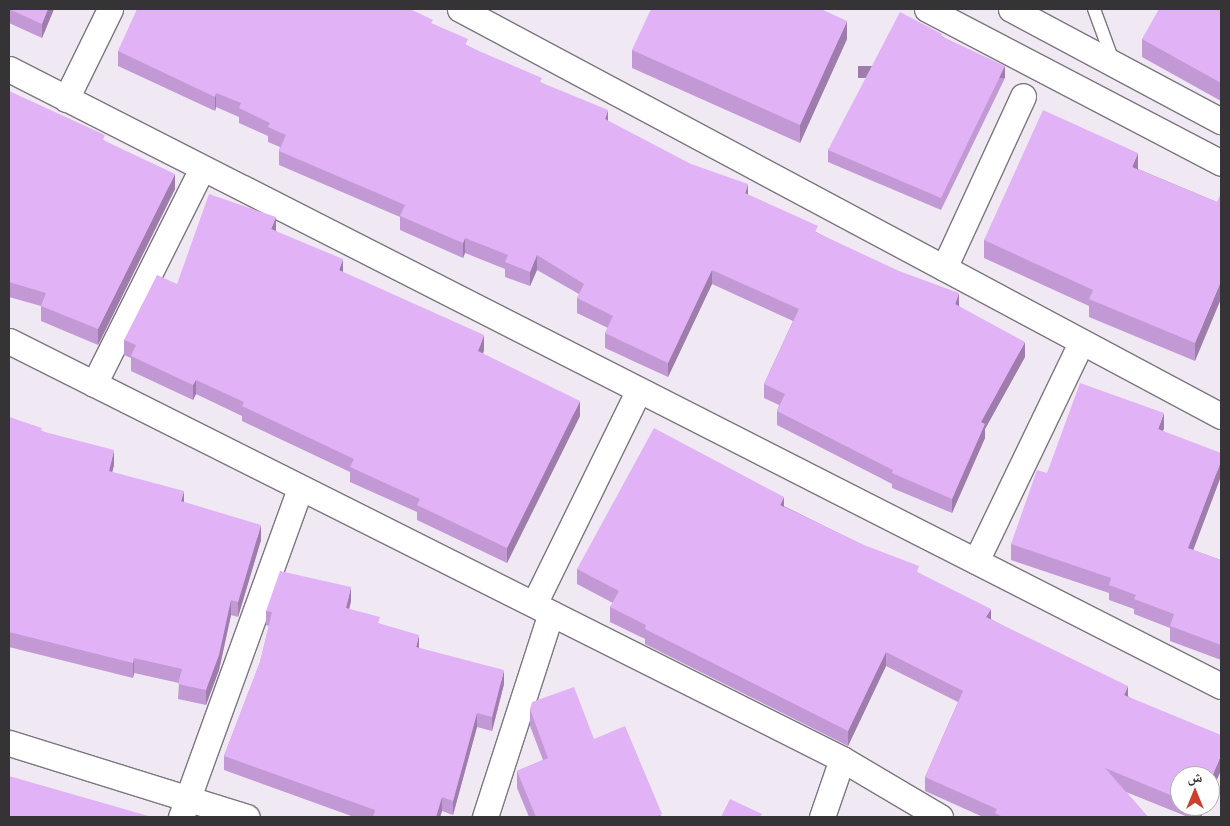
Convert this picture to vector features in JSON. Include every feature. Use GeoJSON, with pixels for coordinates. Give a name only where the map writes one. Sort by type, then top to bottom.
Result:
{"type":"FeatureCollection","features":[{"type":"Feature","properties":{"kind":"street"},"geometry":{"type":"LineString","coordinates":[[66,99],[110,9]]}},
{"type":"Feature","properties":{"kind":"street"},"geometry":{"type":"LineString","coordinates":[[460,9],[1221,416]]}},
{"type":"Feature","properties":{"kind":"street"},"geometry":{"type":"LineString","coordinates":[[927,9],[1221,164]]}},
{"type":"Feature","properties":{"kind":"street"},"geometry":{"type":"LineString","coordinates":[[1011,9],[1221,121]]}},
{"type":"Feature","properties":{"kind":"street"},"geometry":{"type":"LineString","coordinates":[[9,70],[1221,686]]}},
{"type":"Feature","properties":{"kind":"street"},"geometry":{"type":"LineString","coordinates":[[944,268],[1023,96]]}},
{"type":"Feature","properties":{"kind":"street"},"geometry":{"type":"LineString","coordinates":[[94,384],[202,168]]}},
{"type":"Feature","properties":{"kind":"street"},"geometry":{"type":"LineString","coordinates":[[9,342],[842,759],[940,817]]}},
{"type":"Feature","properties":{"kind":"street"},"geometry":{"type":"LineString","coordinates":[[976,561],[1081,342]]}},
{"type":"Feature","properties":{"kind":"street"},"geometry":{"type":"LineString","coordinates":[[485,817],[542,609],[639,390]]}},
{"type":"Feature","properties":{"kind":"street"},"geometry":{"type":"LineString","coordinates":[[185,807],[300,488]]}},
{"type":"Feature","properties":{"kind":"street"},"geometry":{"type":"LineString","coordinates":[[9,743],[185,807],[247,817]]}},
{"type":"Feature","properties":{"kind":"street"},"geometry":{"type":"LineString","coordinates":[[822,817],[842,759]]}},
{"type":"Feature","properties":{"kind":"lane"},"geometry":{"type":"LineString","coordinates":[[1094,9],[1114,64]]}},
{"type":"Feature","properties":{"kind":"building"},"geometry":{"type":"Polygon","coordinates":[[[9,9],[48,9],[42,24],[9,9]]]}},
{"type":"Feature","properties":{"kind":"building"},"geometry":{"type":"Polygon","coordinates":[[[137,9],[410,9],[433,20],[431,23],[468,39],[465,45],[542,78],[540,82],[608,110],[605,119],[691,164],[748,184],[745,193],[818,226],[815,232],[899,271],[959,293],[955,304],[1025,342],[981,422],[985,424],[952,499],[892,473],[893,470],[777,411],[785,394],[764,384],[799,309],[712,270],[668,363],[605,333],[613,316],[577,298],[584,284],[537,255],[530,272],[505,262],[508,255],[465,238],[463,243],[400,216],[405,205],[279,151],[286,135],[268,127],[270,123],[239,108],[241,103],[216,93],[215,97],[118,51],[137,9]]]}},
{"type":"Feature","properties":{"kind":"building"},"geometry":{"type":"Polygon","coordinates":[[[651,9],[821,9],[847,21],[800,125],[632,50],[651,9]]]}},
{"type":"Feature","properties":{"kind":"building"},"geometry":{"type":"Polygon","coordinates":[[[1159,9],[1221,9],[1221,83],[1142,39],[1159,9]]]}},
{"type":"Feature","properties":{"kind":"building"},"geometry":{"type":"Polygon","coordinates":[[[900,12],[942,34],[941,36],[1005,66],[941,198],[828,150],[900,12]]]}},
{"type":"Feature","properties":{"kind":"building"},"geometry":{"type":"Polygon","coordinates":[[[9,91],[105,135],[103,140],[175,174],[98,329],[41,306],[46,293],[9,282],[9,91]]]}},
{"type":"Feature","properties":{"kind":"building"},"geometry":{"type":"Polygon","coordinates":[[[1043,110],[1138,153],[1132,167],[1217,202],[1221,193],[1221,281],[1195,343],[1089,299],[1093,290],[984,240],[1043,110]]]}},
{"type":"Feature","properties":{"kind":"building"},"geometry":{"type":"Polygon","coordinates":[[[209,194],[276,217],[271,229],[343,259],[339,270],[484,335],[478,351],[580,401],[507,548],[417,505],[420,499],[350,467],[354,459],[242,406],[244,402],[196,380],[193,385],[131,356],[136,345],[124,340],[157,275],[177,284],[209,194]]]}},
{"type":"Feature","properties":{"kind":"building"},"geometry":{"type":"Polygon","coordinates":[[[1080,383],[1164,413],[1158,429],[1221,453],[1221,461],[1188,548],[1221,560],[1221,645],[1170,626],[1174,614],[1134,599],[1136,595],[1109,585],[1111,578],[1011,544],[1037,470],[1047,473],[1080,383]]]}},
{"type":"Feature","properties":{"kind":"building"},"geometry":{"type":"Polygon","coordinates":[[[9,417],[42,428],[41,431],[114,450],[109,471],[184,491],[181,501],[261,525],[238,602],[231,600],[219,655],[206,690],[178,684],[182,669],[134,658],[133,663],[9,632],[9,417]]]}},
{"type":"Feature","properties":{"kind":"building"},"geometry":{"type":"Polygon","coordinates":[[[654,428],[784,497],[780,505],[864,545],[919,566],[917,572],[991,609],[986,617],[1128,686],[1124,695],[1221,735],[1221,755],[1217,766],[1170,766],[1170,795],[1105,768],[1148,817],[1003,817],[995,813],[997,809],[925,777],[963,691],[886,652],[848,731],[645,629],[646,625],[610,607],[619,591],[577,569],[654,428]]]}},
{"type":"Feature","properties":{"kind":"building"},"geometry":{"type":"Polygon","coordinates":[[[280,571],[351,587],[346,608],[380,617],[378,623],[419,635],[416,647],[504,670],[492,717],[477,713],[453,801],[442,797],[436,817],[373,817],[375,810],[224,756],[260,662],[272,612],[266,611],[280,571]]]}},
{"type":"Feature","properties":{"kind":"building"},"geometry":{"type":"Polygon","coordinates":[[[574,687],[594,739],[625,726],[662,814],[655,817],[536,817],[517,771],[548,758],[530,709],[532,702],[574,687]]]}},
{"type":"Feature","properties":{"kind":"building"},"geometry":{"type":"Polygon","coordinates":[[[9,776],[152,817],[9,817],[9,776]]]}},
{"type":"Feature","properties":{"kind":"building"},"geometry":{"type":"Polygon","coordinates":[[[730,799],[762,814],[760,817],[721,817],[730,799]]]}}]}
